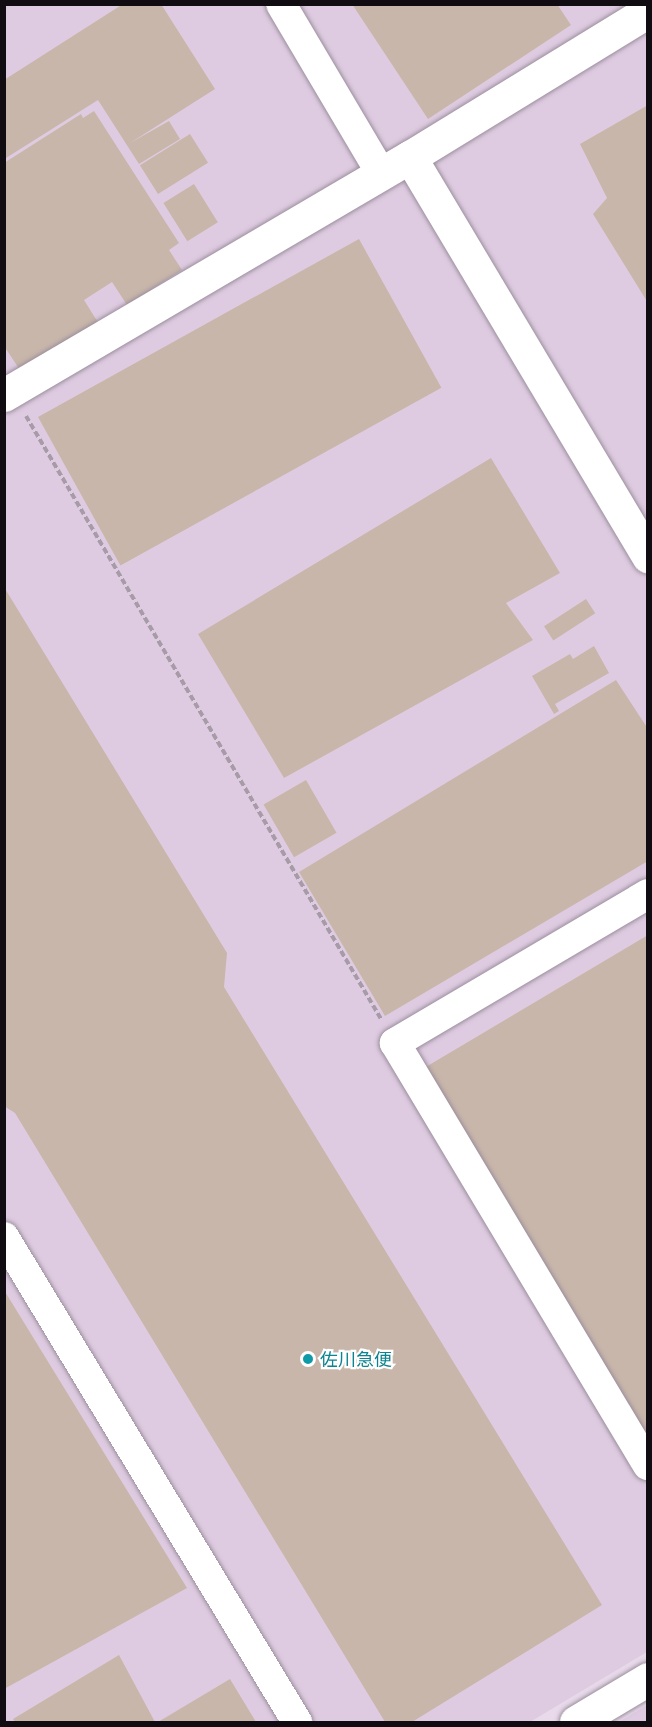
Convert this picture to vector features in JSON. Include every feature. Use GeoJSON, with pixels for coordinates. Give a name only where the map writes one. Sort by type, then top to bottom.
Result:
{"type":"FeatureCollection","features":[{"type":"Feature","properties":{"kind":"street"},"geometry":{"type":"LineString","coordinates":[[281,4],[381,173]]}},
{"type":"Feature","properties":{"kind":"street"},"geometry":{"type":"LineString","coordinates":[[7,389],[410,157],[648,11]]}},
{"type":"Feature","properties":{"kind":"street"},"geometry":{"type":"LineString","coordinates":[[410,157],[648,556]]}},
{"type":"Feature","properties":{"kind":"street"},"geometry":{"type":"LineString","coordinates":[[648,894],[395,1043],[648,1465]]}},
{"type":"Feature","properties":{"kind":"street"},"geometry":{"type":"LineString","coordinates":[[4,1237],[297,1722]]}},
{"type":"Feature","properties":{"kind":"street"},"geometry":{"type":"LineString","coordinates":[[576,1722],[648,1679]]}},
{"type":"Feature","properties":{"kind":"path"},"geometry":{"type":"LineString","coordinates":[[7,389],[395,1043]]}},
{"type":"Feature","properties":{"kind":"shaded area"},"geometry":{"type":"Polygon","coordinates":[[[5,5],[647,5],[647,1652],[530,1722],[5,1722],[5,5]]]}},
{"type":"Feature","properties":{"kind":"shaded area"},"geometry":{"type":"Polygon","coordinates":[[[647,1705],[647,1722],[619,1722],[647,1705]]]}},
{"type":"Feature","properties":{"kind":"building"},"geometry":{"type":"Polygon","coordinates":[[[123,4],[161,4],[215,89],[130,143],[169,121],[180,139],[139,164],[98,100],[6,158],[4,80],[123,4]]]}},
{"type":"Feature","properties":{"kind":"building"},"geometry":{"type":"Polygon","coordinates":[[[352,4],[557,4],[571,25],[428,119],[352,4]]]}},
{"type":"Feature","properties":{"kind":"building"},"geometry":{"type":"Polygon","coordinates":[[[648,105],[648,303],[593,214],[607,198],[580,144],[648,105]]]}},
{"type":"Feature","properties":{"kind":"building"},"geometry":{"type":"Polygon","coordinates":[[[94,111],[179,243],[169,250],[182,270],[127,305],[112,282],[84,300],[99,324],[22,373],[4,346],[4,163],[81,114],[83,118],[94,111]]]}},
{"type":"Feature","properties":{"kind":"building"},"geometry":{"type":"Polygon","coordinates":[[[190,134],[208,163],[158,194],[140,165],[190,134]]]}},
{"type":"Feature","properties":{"kind":"building"},"geometry":{"type":"Polygon","coordinates":[[[194,184],[218,222],[187,241],[163,203],[194,184]]]}},
{"type":"Feature","properties":{"kind":"building"},"geometry":{"type":"Polygon","coordinates":[[[359,239],[441,388],[120,566],[38,417],[359,239]]]}},
{"type":"Feature","properties":{"kind":"building"},"geometry":{"type":"Polygon","coordinates":[[[491,458],[560,573],[506,603],[533,640],[284,778],[198,634],[491,458]]]}},
{"type":"Feature","properties":{"kind":"building","name":"佐川急便"},"geometry":{"type":"Polygon","coordinates":[[[4,587],[227,953],[224,987],[602,1605],[412,1722],[385,1722],[15,1113],[4,1106],[4,587]]]}},
{"type":"Feature","properties":{"kind":"building"},"geometry":{"type":"Polygon","coordinates":[[[586,599],[595,613],[553,640],[544,626],[586,599]]]}},
{"type":"Feature","properties":{"kind":"building"},"geometry":{"type":"Polygon","coordinates":[[[594,646],[609,673],[555,704],[559,711],[554,714],[532,676],[570,654],[573,659],[594,646]]]}},
{"type":"Feature","properties":{"kind":"building"},"geometry":{"type":"Polygon","coordinates":[[[616,680],[648,729],[648,861],[385,1016],[299,872],[616,680]]]}},
{"type":"Feature","properties":{"kind":"building"},"geometry":{"type":"Polygon","coordinates":[[[306,780],[336,833],[294,857],[264,804],[306,780]]]}},
{"type":"Feature","properties":{"kind":"building"},"geometry":{"type":"Polygon","coordinates":[[[648,935],[648,1451],[419,1071],[648,935]]]}},
{"type":"Feature","properties":{"kind":"building"},"geometry":{"type":"Polygon","coordinates":[[[4,1290],[187,1588],[4,1689],[4,1290]]]}},
{"type":"Feature","properties":{"kind":"building"},"geometry":{"type":"Polygon","coordinates":[[[119,1655],[155,1722],[15,1722],[13,1719],[119,1655]]]}},
{"type":"Feature","properties":{"kind":"building"},"geometry":{"type":"Polygon","coordinates":[[[230,1679],[256,1722],[158,1722],[230,1679]]]}},
{"type":"Feature","properties":{"kind":"place","name":"佐川急便"},"geometry":{"type":"Point","coordinates":[308,1359]}}]}
